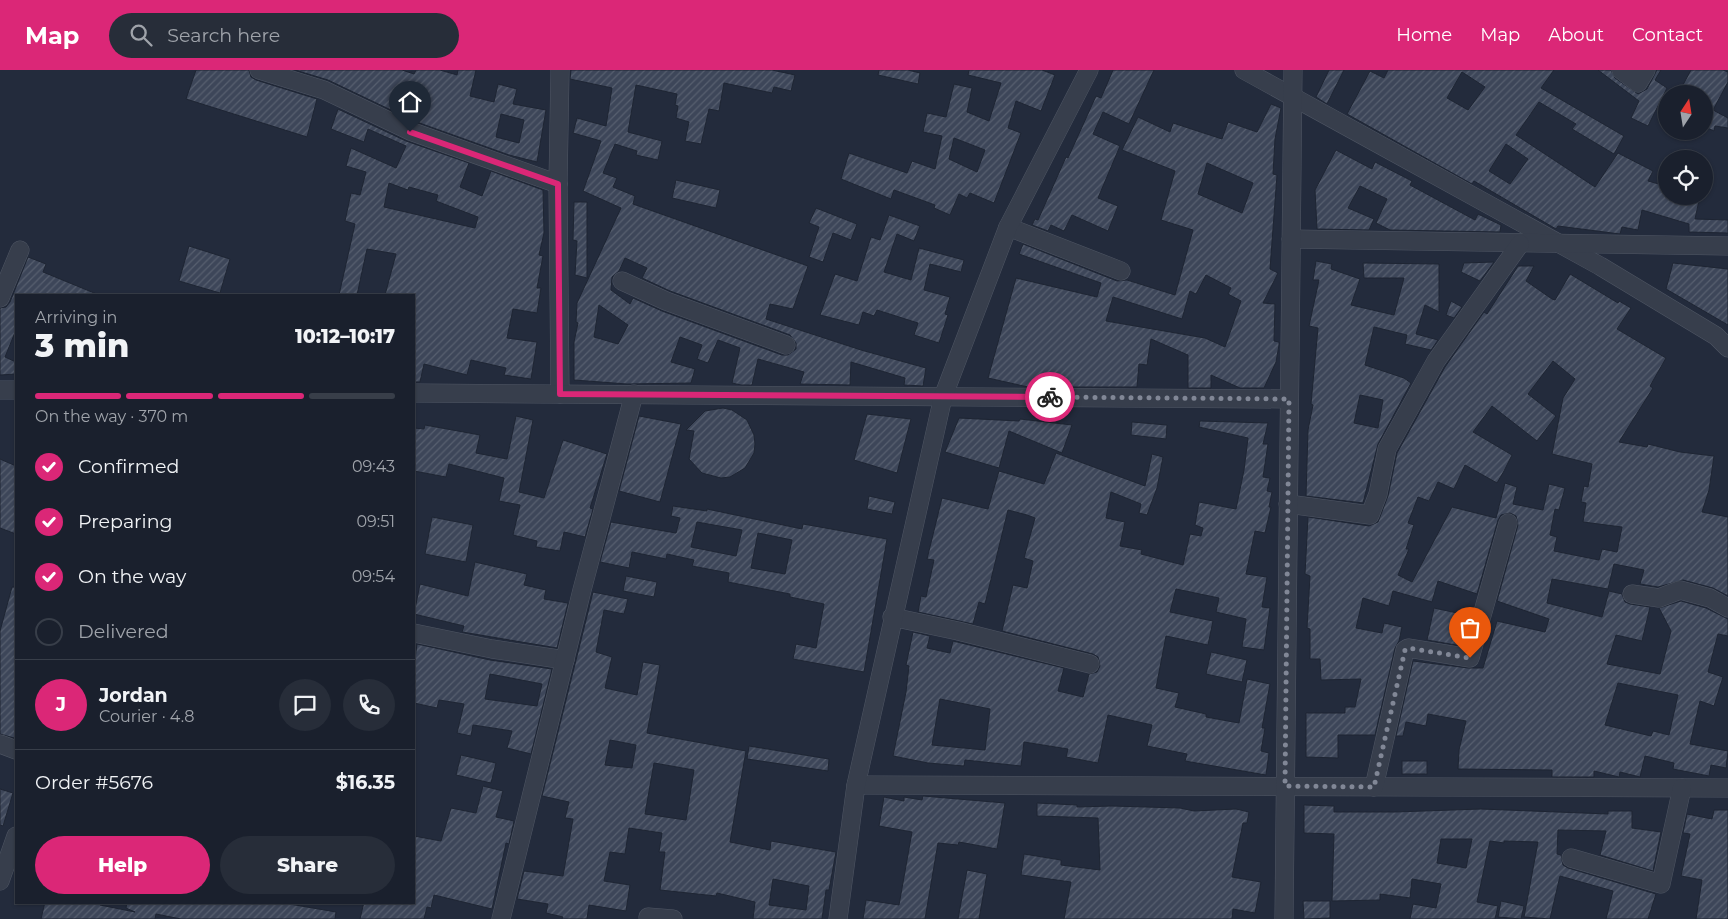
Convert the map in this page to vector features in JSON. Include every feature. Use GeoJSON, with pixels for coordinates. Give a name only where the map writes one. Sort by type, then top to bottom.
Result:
{"type":"FeatureCollection","features":[{"type":"Feature","properties":{"kind":"street"},"geometry":{"type":"LineString","coordinates":[[259,70],[324,90],[410,132],[558,184]]}},
{"type":"Feature","properties":{"kind":"street"},"geometry":{"type":"LineString","coordinates":[[560,70],[558,184],[560,394]]}},
{"type":"Feature","properties":{"kind":"street"},"geometry":{"type":"LineString","coordinates":[[838,919],[856,785],[892,617],[943,397],[1008,227],[1089,70]]}},
{"type":"Feature","properties":{"kind":"street"},"geometry":{"type":"LineString","coordinates":[[1244,70],[1292,99],[1558,243],[1716,336],[1728,348]]}},
{"type":"Feature","properties":{"kind":"street"},"geometry":{"type":"LineString","coordinates":[[1284,919],[1293,70]]}},
{"type":"Feature","properties":{"kind":"street"},"geometry":{"type":"LineString","coordinates":[[1620,70],[1638,83],[1646,70]]}},
{"type":"Feature","properties":{"kind":"street"},"geometry":{"type":"LineString","coordinates":[[1008,227],[1121,270]]}},
{"type":"Feature","properties":{"kind":"street"},"geometry":{"type":"LineString","coordinates":[[1291,239],[1728,246]]}},
{"type":"Feature","properties":{"kind":"street"},"geometry":{"type":"LineString","coordinates":[[1288,504],[1370,515],[1378,494],[1388,449],[1427,377],[1436,361],[1520,244]]}},
{"type":"Feature","properties":{"kind":"street"},"geometry":{"type":"LineString","coordinates":[[0,298],[20,250]]}},
{"type":"Feature","properties":{"kind":"street"},"geometry":{"type":"LineString","coordinates":[[622,281],[674,305],[786,345]]}},
{"type":"Feature","properties":{"kind":"street"},"geometry":{"type":"LineString","coordinates":[[0,390],[15,390]]}},
{"type":"Feature","properties":{"kind":"street"},"geometry":{"type":"LineString","coordinates":[[415,393],[1289,399]]}},
{"type":"Feature","properties":{"kind":"street"},"geometry":{"type":"LineString","coordinates":[[501,919],[565,660],[634,394]]}},
{"type":"Feature","properties":{"kind":"street"},"geometry":{"type":"LineString","coordinates":[[1374,787],[1405,650],[1408,648],[1470,658],[1508,523]]}},
{"type":"Feature","properties":{"kind":"street"},"geometry":{"type":"LineString","coordinates":[[1632,594],[1659,598],[1669,592],[1680,590],[1710,598],[1728,608]]}},
{"type":"Feature","properties":{"kind":"street"},"geometry":{"type":"LineString","coordinates":[[892,617],[958,631],[1090,664]]}},
{"type":"Feature","properties":{"kind":"street"},"geometry":{"type":"LineString","coordinates":[[415,633],[492,649],[565,660]]}},
{"type":"Feature","properties":{"kind":"street"},"geometry":{"type":"LineString","coordinates":[[0,744],[15,750]]}},
{"type":"Feature","properties":{"kind":"street"},"geometry":{"type":"LineString","coordinates":[[856,785],[1728,788]]}},
{"type":"Feature","properties":{"kind":"street"},"geometry":{"type":"LineString","coordinates":[[1571,858],[1661,884],[1682,788]]}},
{"type":"Feature","properties":{"kind":"street"},"geometry":{"type":"LineString","coordinates":[[0,881],[15,839]]}},
{"type":"Feature","properties":{"kind":"street"},"geometry":{"type":"LineString","coordinates":[[648,917],[673,919]]}},
{"type":"Feature","properties":{"kind":"building"},"geometry":{"type":"Polygon","coordinates":[[[196,70],[249,70],[251,77],[256,80],[317,99],[307,137],[186,99],[196,70]]]}},
{"type":"Feature","properties":{"kind":"building"},"geometry":{"type":"Polygon","coordinates":[[[295,70],[402,70],[414,74],[416,70],[440,70],[457,75],[458,70],[476,70],[470,96],[494,102],[498,84],[517,89],[513,104],[546,110],[537,162],[509,155],[414,121],[328,80],[295,70]],[[501,114],[496,137],[519,143],[524,120],[501,114]]]}},
{"type":"Feature","properties":{"kind":"building"},"geometry":{"type":"Polygon","coordinates":[[[571,70],[772,70],[795,75],[791,91],[774,87],[772,93],[724,83],[719,111],[709,109],[701,144],[685,141],[689,122],[676,118],[678,106],[675,105],[677,94],[636,85],[628,132],[662,141],[658,160],[636,155],[637,151],[615,144],[603,173],[617,178],[613,187],[635,196],[633,204],[808,266],[793,309],[770,304],[766,319],[861,350],[926,368],[923,386],[904,385],[905,378],[851,362],[850,385],[800,384],[804,372],[758,359],[752,385],[741,385],[732,383],[740,348],[718,340],[708,363],[697,359],[702,345],[680,337],[671,362],[695,369],[691,383],[627,384],[574,380],[574,342],[578,323],[576,322],[577,303],[621,208],[583,191],[601,141],[573,133],[577,118],[606,126],[612,88],[570,79],[571,70]],[[625,258],[619,271],[612,277],[611,290],[630,304],[633,298],[662,311],[782,355],[788,355],[796,349],[796,343],[790,335],[670,291],[642,278],[647,268],[625,258]],[[599,305],[594,337],[618,344],[628,325],[599,305]]]}},
{"type":"Feature","properties":{"kind":"building"},"geometry":{"type":"Polygon","coordinates":[[[879,70],[908,70],[920,73],[918,84],[878,75],[879,70]]]}},
{"type":"Feature","properties":{"kind":"building"},"geometry":{"type":"Polygon","coordinates":[[[969,70],[1042,70],[1055,75],[1041,111],[1016,101],[1008,128],[1021,133],[994,203],[970,193],[967,198],[959,194],[950,215],[934,208],[935,205],[894,190],[891,199],[841,179],[849,153],[907,173],[912,161],[935,169],[942,136],[923,132],[927,113],[946,117],[954,84],[972,88],[967,112],[989,121],[1001,83],[968,75],[969,70]],[[954,138],[949,159],[977,172],[985,150],[954,138]]]}},
{"type":"Feature","properties":{"kind":"building"},"geometry":{"type":"Polygon","coordinates":[[[1113,70],[1154,70],[1129,124],[1103,112],[1093,134],[1120,146],[1098,198],[1118,206],[1108,231],[1072,215],[1064,231],[1051,225],[1048,231],[1032,225],[1035,219],[1038,220],[1096,96],[1101,98],[1113,70]]]}},
{"type":"Feature","properties":{"kind":"building"},"geometry":{"type":"Polygon","coordinates":[[[1329,70],[1344,70],[1327,104],[1316,97],[1329,70]]]}},
{"type":"Feature","properties":{"kind":"building"},"geometry":{"type":"Polygon","coordinates":[[[1388,70],[1554,70],[1541,88],[1624,136],[1614,154],[1572,129],[1576,124],[1539,102],[1516,135],[1595,187],[1618,153],[1653,171],[1648,181],[1658,184],[1658,205],[1698,205],[1695,219],[1728,220],[1728,233],[1689,232],[1689,224],[1642,210],[1638,230],[1622,227],[1620,234],[1558,226],[1556,229],[1474,181],[1472,184],[1347,114],[1370,71],[1384,78],[1388,70]],[[1462,72],[1447,98],[1468,110],[1485,87],[1462,72]],[[1506,144],[1489,171],[1510,184],[1528,159],[1506,144]]]}},
{"type":"Feature","properties":{"kind":"building"},"geometry":{"type":"Polygon","coordinates":[[[1598,70],[1611,70],[1615,78],[1638,94],[1647,89],[1657,70],[1661,70],[1655,80],[1662,85],[1658,85],[1658,106],[1648,126],[1631,118],[1639,101],[1598,70]]]}},
{"type":"Feature","properties":{"kind":"building"},"geometry":{"type":"Polygon","coordinates":[[[1691,70],[1723,70],[1728,72],[1728,82],[1713,110],[1713,85],[1683,85],[1691,70]]]}},
{"type":"Feature","properties":{"kind":"building"},"geometry":{"type":"Polygon","coordinates":[[[1271,104],[1281,108],[1275,139],[1273,174],[1277,175],[1270,269],[1278,273],[1263,303],[1275,304],[1274,341],[1279,342],[1279,345],[1276,362],[1264,388],[1240,388],[1211,375],[1211,388],[1188,388],[1188,355],[1151,339],[1147,365],[1139,364],[1137,387],[1028,387],[988,378],[1016,278],[1097,297],[1101,283],[1019,254],[1023,244],[1117,281],[1127,280],[1175,295],[1193,230],[1161,220],[1175,171],[1122,150],[1138,117],[1170,132],[1173,123],[1222,139],[1228,122],[1257,132],[1271,104]],[[1207,163],[1198,194],[1242,213],[1253,183],[1207,163]],[[1206,275],[1196,294],[1190,291],[1182,319],[1113,297],[1106,321],[1205,338],[1225,347],[1241,301],[1228,294],[1231,288],[1206,275]]]}},
{"type":"Feature","properties":{"kind":"building"},"geometry":{"type":"Polygon","coordinates":[[[338,109],[406,141],[469,163],[460,187],[482,196],[491,171],[543,190],[544,233],[539,255],[543,256],[537,288],[541,288],[537,313],[513,309],[507,338],[537,342],[531,379],[504,375],[506,368],[471,360],[467,375],[424,364],[420,382],[415,382],[415,294],[385,294],[396,254],[367,249],[357,294],[339,294],[355,224],[345,221],[351,193],[360,195],[366,172],[346,166],[351,148],[396,168],[406,146],[368,129],[364,142],[331,129],[338,109]],[[389,183],[384,207],[475,228],[478,217],[436,201],[438,195],[409,187],[408,190],[389,183]]]}},
{"type":"Feature","properties":{"kind":"building"},"geometry":{"type":"Polygon","coordinates":[[[1713,110],[1728,118],[1728,128],[1715,126],[1714,131],[1713,110]]]}},
{"type":"Feature","properties":{"kind":"building"},"geometry":{"type":"Polygon","coordinates":[[[1336,150],[1372,169],[1375,162],[1412,181],[1410,185],[1475,220],[1478,214],[1501,225],[1500,232],[1390,230],[1376,223],[1387,199],[1360,186],[1348,208],[1374,219],[1369,230],[1317,229],[1315,190],[1336,150]]]}},
{"type":"Feature","properties":{"kind":"building"},"geometry":{"type":"Polygon","coordinates":[[[676,180],[720,190],[716,208],[672,198],[676,180]]]}},
{"type":"Feature","properties":{"kind":"building"},"geometry":{"type":"Polygon","coordinates":[[[574,202],[587,202],[587,278],[575,275],[577,241],[573,240],[574,202]]]}},
{"type":"Feature","properties":{"kind":"building"},"geometry":{"type":"Polygon","coordinates":[[[816,208],[857,224],[851,240],[833,233],[823,262],[809,257],[819,227],[809,223],[816,208]]]}},
{"type":"Feature","properties":{"kind":"building"},"geometry":{"type":"Polygon","coordinates":[[[889,215],[920,226],[914,241],[897,234],[884,272],[911,280],[919,248],[964,260],[961,272],[930,264],[924,290],[950,297],[945,314],[948,315],[939,343],[914,335],[918,323],[877,310],[874,316],[863,312],[859,325],[820,315],[835,274],[857,281],[871,237],[880,240],[889,215]]]}},
{"type":"Feature","properties":{"kind":"building"},"geometry":{"type":"Polygon","coordinates":[[[189,246],[230,259],[220,293],[179,281],[189,246]]]}},
{"type":"Feature","properties":{"kind":"building"},"geometry":{"type":"Polygon","coordinates":[[[28,257],[46,264],[43,272],[97,294],[15,294],[15,332],[5,357],[15,362],[15,374],[0,375],[0,308],[6,307],[10,302],[28,257]]]}},
{"type":"Feature","properties":{"kind":"building"},"geometry":{"type":"Polygon","coordinates":[[[1316,261],[1332,264],[1331,269],[1360,279],[1351,305],[1394,315],[1404,278],[1364,278],[1363,263],[1439,264],[1439,312],[1425,305],[1416,334],[1438,340],[1431,350],[1405,344],[1407,335],[1374,327],[1365,365],[1404,378],[1411,383],[1378,444],[1363,503],[1306,496],[1308,430],[1313,405],[1311,404],[1318,328],[1309,326],[1319,280],[1313,280],[1316,261]],[[1360,395],[1354,423],[1378,428],[1383,400],[1360,395]]]}},
{"type":"Feature","properties":{"kind":"building"},"geometry":{"type":"Polygon","coordinates":[[[1494,262],[1480,281],[1461,272],[1464,263],[1494,262]]]}},
{"type":"Feature","properties":{"kind":"building"},"geometry":{"type":"Polygon","coordinates":[[[1673,263],[1728,269],[1728,325],[1666,289],[1673,263]]]}},
{"type":"Feature","properties":{"kind":"building"},"geometry":{"type":"Polygon","coordinates":[[[1518,266],[1534,266],[1526,281],[1555,300],[1570,274],[1618,303],[1619,301],[1631,308],[1617,329],[1666,358],[1650,386],[1653,388],[1619,442],[1647,447],[1648,444],[1680,452],[1714,456],[1709,490],[1702,512],[1728,517],[1728,596],[1713,588],[1683,580],[1658,587],[1640,584],[1644,570],[1614,564],[1608,589],[1552,579],[1547,603],[1602,617],[1609,591],[1622,594],[1625,602],[1630,604],[1650,607],[1642,641],[1616,635],[1607,664],[1660,674],[1671,631],[1659,608],[1681,601],[1706,608],[1728,619],[1728,636],[1718,634],[1708,672],[1723,677],[1714,706],[1700,701],[1690,744],[1728,751],[1726,768],[1711,765],[1709,776],[1673,769],[1674,763],[1645,756],[1640,777],[1620,772],[1619,777],[1594,771],[1594,777],[1552,777],[1552,770],[1458,769],[1459,750],[1466,721],[1428,714],[1426,726],[1406,722],[1403,736],[1396,736],[1413,661],[1483,668],[1497,621],[1545,632],[1549,619],[1497,601],[1518,525],[1516,516],[1510,513],[1501,515],[1498,520],[1477,594],[1438,581],[1432,602],[1393,591],[1389,606],[1363,598],[1356,628],[1382,633],[1384,623],[1402,627],[1399,641],[1395,648],[1375,735],[1338,735],[1338,758],[1306,757],[1306,713],[1345,713],[1345,707],[1355,707],[1361,679],[1321,680],[1320,659],[1310,659],[1310,629],[1307,628],[1310,576],[1305,574],[1308,517],[1369,526],[1378,522],[1388,496],[1397,453],[1445,367],[1484,312],[1487,314],[1518,266]],[[1553,361],[1528,394],[1556,416],[1537,441],[1492,406],[1473,432],[1512,455],[1504,471],[1497,483],[1465,465],[1454,489],[1438,482],[1429,501],[1418,497],[1408,523],[1414,525],[1406,549],[1409,549],[1398,575],[1412,582],[1452,507],[1496,518],[1505,483],[1517,487],[1513,504],[1543,510],[1549,484],[1565,488],[1559,510],[1555,509],[1550,535],[1557,537],[1554,551],[1599,560],[1602,549],[1617,552],[1622,527],[1583,522],[1586,503],[1581,502],[1584,486],[1588,487],[1592,464],[1552,454],[1563,398],[1575,379],[1553,361]],[[1618,683],[1605,725],[1651,736],[1653,731],[1669,735],[1678,695],[1618,683]]]}},
{"type":"Feature","properties":{"kind":"building"},"geometry":{"type":"Polygon","coordinates":[[[1451,301],[1462,307],[1454,318],[1446,315],[1451,301]]]}},
{"type":"Feature","properties":{"kind":"building"},"geometry":{"type":"Polygon","coordinates":[[[723,408],[732,410],[747,420],[754,435],[755,444],[754,453],[745,468],[730,477],[721,478],[702,473],[689,459],[694,431],[686,430],[705,411],[723,408]]]}},
{"type":"Feature","properties":{"kind":"building"},"geometry":{"type":"Polygon","coordinates":[[[867,414],[911,419],[897,473],[854,460],[867,414]]]}},
{"type":"Feature","properties":{"kind":"building"},"geometry":{"type":"Polygon","coordinates":[[[516,416],[533,420],[519,492],[544,498],[563,440],[607,454],[590,508],[593,509],[585,537],[564,532],[560,551],[536,547],[537,541],[513,535],[520,505],[499,501],[504,478],[449,464],[446,477],[415,471],[415,428],[424,429],[425,425],[480,435],[476,453],[507,459],[516,416]]]}},
{"type":"Feature","properties":{"kind":"building"},"geometry":{"type":"Polygon","coordinates":[[[639,416],[681,424],[660,502],[619,491],[639,416]]]}},
{"type":"Feature","properties":{"kind":"building"},"geometry":{"type":"Polygon","coordinates":[[[959,418],[1019,421],[1020,419],[1072,425],[1062,453],[1009,431],[999,468],[945,452],[959,418]]]}},
{"type":"Feature","properties":{"kind":"building"},"geometry":{"type":"Polygon","coordinates":[[[1200,421],[1268,423],[1263,444],[1268,444],[1263,477],[1270,478],[1267,491],[1272,492],[1269,507],[1271,507],[1265,533],[1255,531],[1246,574],[1267,577],[1262,607],[1270,608],[1264,650],[1242,647],[1246,619],[1216,612],[1219,598],[1176,589],[1170,612],[1213,621],[1208,645],[1166,636],[1156,688],[1179,693],[1175,707],[1206,714],[1206,717],[1239,723],[1247,679],[1270,684],[1262,728],[1265,728],[1261,751],[1269,753],[1266,775],[1185,761],[1187,754],[1147,746],[1152,725],[1108,715],[1098,763],[1066,757],[1068,749],[1024,742],[1021,766],[965,760],[964,766],[928,763],[893,756],[906,692],[909,666],[906,665],[913,632],[930,636],[927,648],[950,653],[953,641],[1064,668],[1058,691],[1083,697],[1089,674],[1097,672],[1100,666],[1098,657],[1093,654],[1002,631],[1013,585],[1027,588],[1033,561],[1024,558],[1035,518],[1027,515],[1008,510],[985,604],[979,602],[973,624],[918,612],[921,596],[926,597],[934,560],[927,559],[942,498],[988,509],[999,471],[1044,484],[1056,453],[1145,486],[1152,454],[1163,457],[1157,488],[1147,515],[1139,513],[1141,504],[1111,492],[1106,518],[1125,522],[1120,546],[1142,550],[1141,554],[1183,565],[1190,534],[1201,536],[1203,528],[1195,525],[1199,502],[1236,509],[1248,438],[1199,427],[1200,421]],[[940,699],[932,745],[985,750],[990,709],[940,699]]]}},
{"type":"Feature","properties":{"kind":"building"},"geometry":{"type":"Polygon","coordinates":[[[1132,422],[1167,425],[1166,439],[1131,435],[1132,422]]]}},
{"type":"Feature","properties":{"kind":"building"},"geometry":{"type":"Polygon","coordinates":[[[0,459],[15,466],[15,534],[0,528],[0,459]]]}},
{"type":"Feature","properties":{"kind":"building"},"geometry":{"type":"Polygon","coordinates":[[[869,496],[895,502],[892,514],[867,509],[869,496]]]}},
{"type":"Feature","properties":{"kind":"building"},"geometry":{"type":"Polygon","coordinates":[[[673,506],[707,511],[707,509],[802,529],[803,524],[887,539],[864,672],[793,659],[796,644],[816,648],[824,604],[790,597],[790,594],[728,582],[729,573],[692,566],[694,560],[667,554],[666,559],[632,552],[629,568],[600,562],[611,522],[676,533],[680,518],[671,516],[673,506]],[[697,522],[691,547],[736,556],[742,530],[697,522]],[[758,533],[751,568],[785,574],[792,540],[758,533]]]}},
{"type":"Feature","properties":{"kind":"building"},"geometry":{"type":"Polygon","coordinates":[[[432,517],[473,525],[466,562],[425,554],[432,517]]]}},
{"type":"Feature","properties":{"kind":"building"},"geometry":{"type":"Polygon","coordinates":[[[475,562],[527,574],[524,585],[546,590],[544,599],[568,603],[557,648],[462,632],[464,626],[415,614],[420,584],[468,596],[475,562]]]}},
{"type":"Feature","properties":{"kind":"building"},"geometry":{"type":"Polygon","coordinates":[[[626,576],[657,582],[654,597],[623,591],[626,576]]]}},
{"type":"Feature","properties":{"kind":"building"},"geometry":{"type":"Polygon","coordinates":[[[12,587],[15,587],[14,738],[0,734],[0,631],[12,587]]]}},
{"type":"Feature","properties":{"kind":"building"},"geometry":{"type":"Polygon","coordinates":[[[593,592],[628,599],[624,614],[604,610],[596,652],[612,657],[605,688],[637,695],[643,662],[660,665],[647,733],[746,751],[730,842],[770,850],[771,841],[836,852],[829,890],[826,890],[822,919],[753,919],[755,902],[717,893],[716,896],[660,890],[665,852],[659,852],[662,833],[629,828],[625,854],[610,852],[604,881],[630,885],[626,911],[589,905],[587,919],[562,919],[563,917],[546,913],[548,904],[517,899],[524,871],[563,876],[573,819],[565,818],[569,802],[542,796],[593,592]],[[610,740],[605,765],[632,768],[636,745],[610,740]],[[654,763],[645,814],[686,820],[694,770],[654,763]],[[773,879],[769,905],[806,910],[809,886],[773,879]]]}},
{"type":"Feature","properties":{"kind":"building"},"geometry":{"type":"Polygon","coordinates":[[[1434,608],[1471,616],[1462,646],[1427,640],[1434,608]]]}},
{"type":"Feature","properties":{"kind":"building"},"geometry":{"type":"Polygon","coordinates":[[[417,644],[490,660],[552,669],[531,754],[507,748],[512,731],[473,725],[471,736],[457,733],[464,704],[439,700],[437,708],[415,703],[415,659],[417,644]],[[490,674],[485,699],[537,706],[542,684],[490,674]]]}},
{"type":"Feature","properties":{"kind":"building"},"geometry":{"type":"Polygon","coordinates":[[[1211,652],[1247,660],[1242,682],[1206,674],[1211,652]]]}},
{"type":"Feature","properties":{"kind":"building"},"geometry":{"type":"Polygon","coordinates":[[[749,746],[829,759],[828,771],[747,759],[749,746]]]}},
{"type":"Feature","properties":{"kind":"building"},"geometry":{"type":"Polygon","coordinates":[[[461,755],[496,763],[491,783],[456,775],[461,755]]]}},
{"type":"Feature","properties":{"kind":"building"},"geometry":{"type":"Polygon","coordinates":[[[1402,761],[1427,761],[1427,774],[1402,774],[1402,761]]]}},
{"type":"Feature","properties":{"kind":"building"},"geometry":{"type":"Polygon","coordinates":[[[483,786],[503,791],[496,817],[514,821],[509,844],[506,843],[492,909],[434,895],[431,908],[427,907],[424,919],[360,919],[364,904],[415,904],[415,836],[441,841],[451,808],[476,813],[483,786]]]}},
{"type":"Feature","properties":{"kind":"building"},"geometry":{"type":"Polygon","coordinates":[[[0,789],[13,793],[3,826],[0,825],[0,789]]]}},
{"type":"Feature","properties":{"kind":"building"},"geometry":{"type":"Polygon","coordinates":[[[923,796],[1005,803],[997,849],[959,842],[958,845],[938,843],[925,919],[863,919],[866,900],[899,905],[912,832],[879,826],[884,797],[904,801],[904,797],[922,800],[923,796]]]}},
{"type":"Feature","properties":{"kind":"building"},"geometry":{"type":"Polygon","coordinates":[[[1037,803],[1077,805],[1077,807],[1180,808],[1194,811],[1236,809],[1249,812],[1247,823],[1243,823],[1232,877],[1261,882],[1255,913],[1233,909],[1232,919],[1064,919],[1071,882],[1021,875],[1024,854],[1061,860],[1061,865],[1100,870],[1098,818],[1037,816],[1037,803]]]}},
{"type":"Feature","properties":{"kind":"building"},"geometry":{"type":"Polygon","coordinates":[[[1304,805],[1334,806],[1334,812],[1481,809],[1608,814],[1608,811],[1632,811],[1632,828],[1661,832],[1653,871],[1600,855],[1606,831],[1558,830],[1557,854],[1561,855],[1563,865],[1568,868],[1656,894],[1648,919],[1606,919],[1613,891],[1560,876],[1550,919],[1524,917],[1538,842],[1504,841],[1504,843],[1490,841],[1477,902],[1498,906],[1495,919],[1410,919],[1413,904],[1436,908],[1441,884],[1412,879],[1410,898],[1380,894],[1380,900],[1332,901],[1334,834],[1304,833],[1304,805]],[[1441,839],[1437,863],[1466,868],[1472,839],[1441,839]]]}},
{"type":"Feature","properties":{"kind":"building"},"geometry":{"type":"Polygon","coordinates":[[[1714,810],[1728,810],[1728,919],[1696,919],[1702,880],[1681,876],[1690,834],[1683,833],[1687,814],[1712,819],[1714,810]]]}},
{"type":"Feature","properties":{"kind":"building"},"geometry":{"type":"Polygon","coordinates":[[[967,870],[987,874],[979,919],[958,919],[967,870]]]}},
{"type":"Feature","properties":{"kind":"building"},"geometry":{"type":"Polygon","coordinates":[[[1303,901],[1330,901],[1330,918],[1304,919],[1303,901]]]}},
{"type":"Feature","properties":{"kind":"building"},"geometry":{"type":"Polygon","coordinates":[[[1501,901],[1524,906],[1521,919],[1498,917],[1501,901]]]}},
{"type":"Feature","properties":{"kind":"building"},"geometry":{"type":"Polygon","coordinates":[[[45,904],[100,904],[135,912],[126,908],[127,904],[290,904],[336,912],[335,919],[181,919],[156,914],[155,919],[41,919],[45,904]]]}},
{"type":"Feature","properties":{"kind":"way so far"},"geometry":{"type":"LineString","coordinates":[[1050,397],[1289,399],[1285,786],[1374,787],[1405,650],[1408,648],[1470,658]]}},
{"type":"Feature","properties":{"kind":"route"},"geometry":{"type":"LineString","coordinates":[[410,132],[558,184],[560,394],[1050,397]]}}]}
